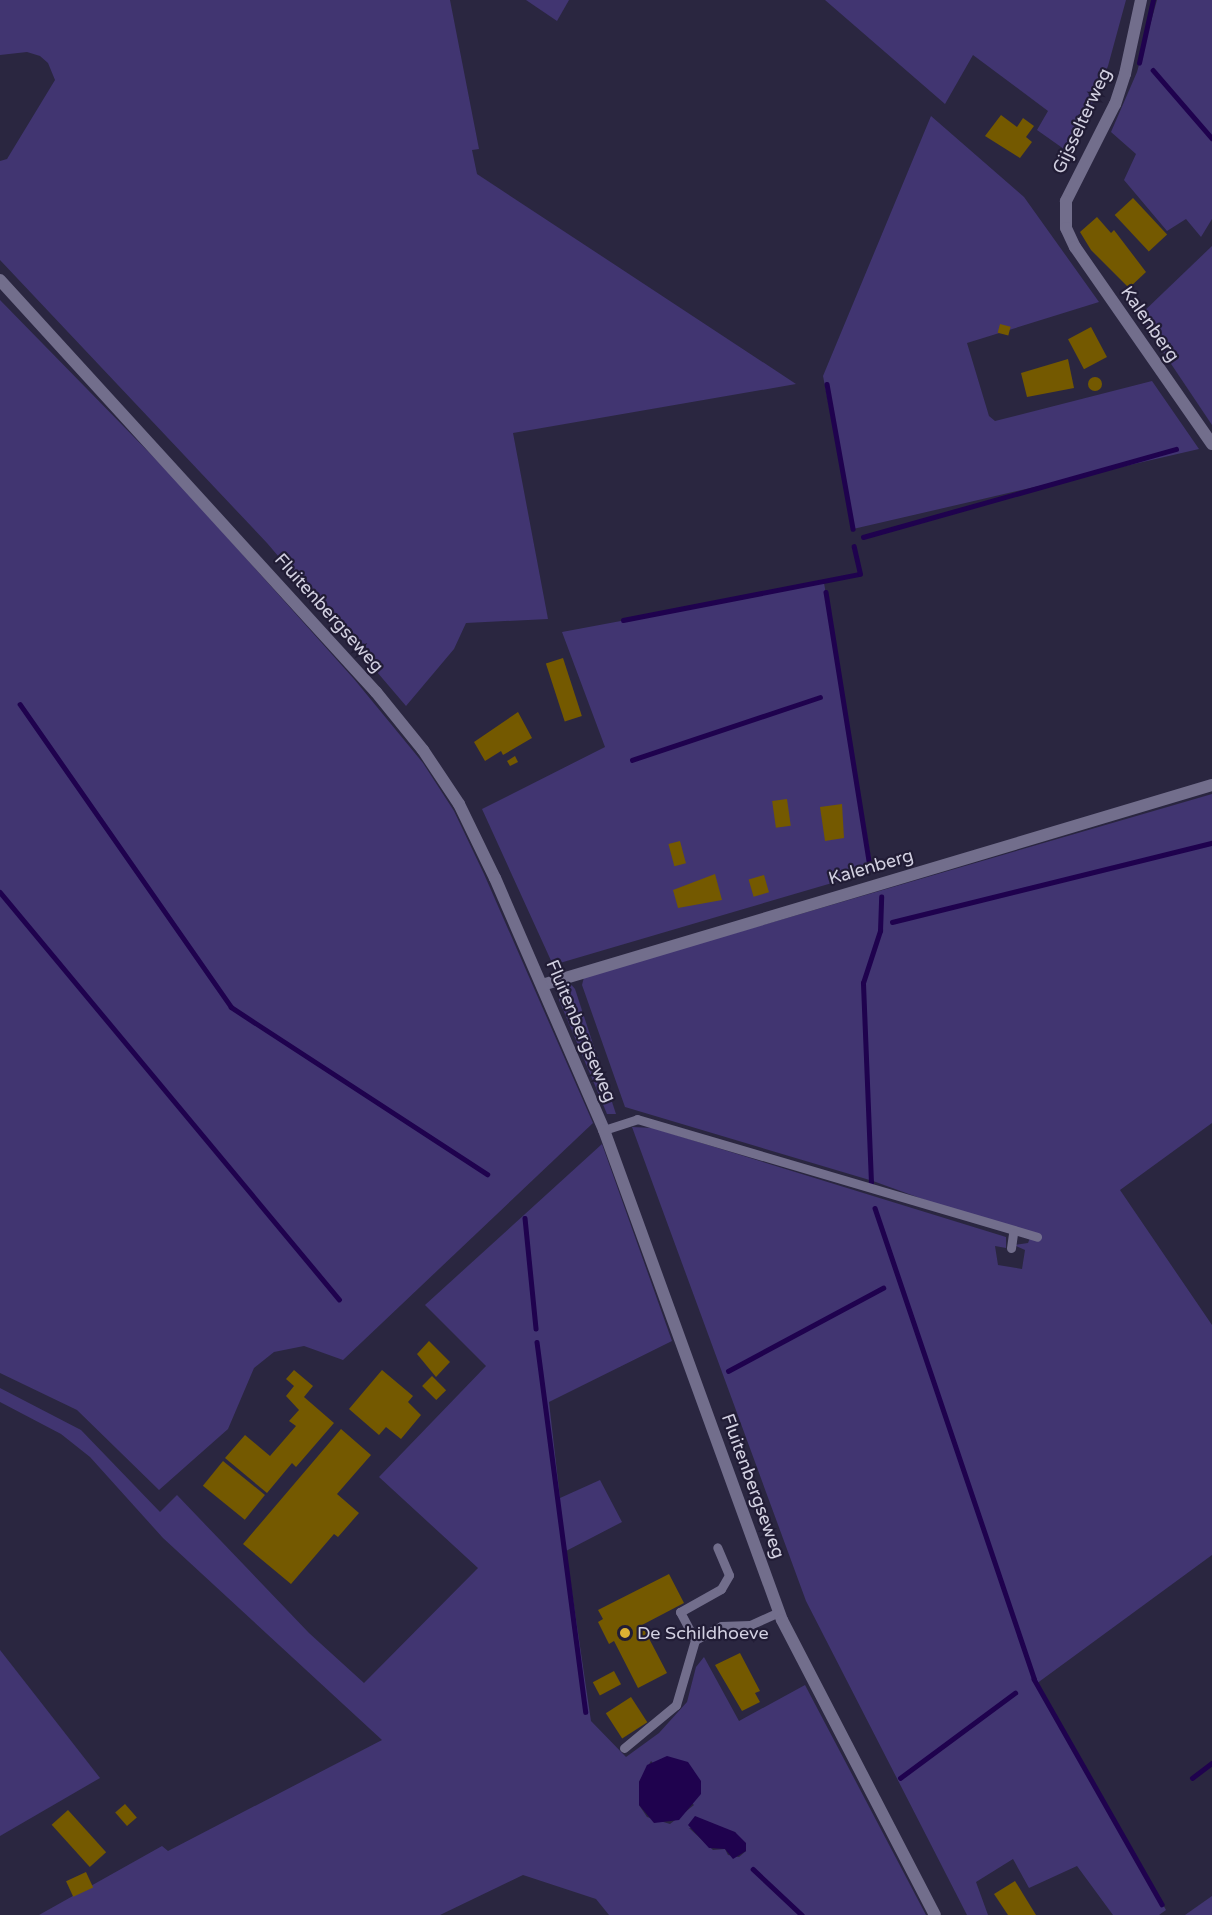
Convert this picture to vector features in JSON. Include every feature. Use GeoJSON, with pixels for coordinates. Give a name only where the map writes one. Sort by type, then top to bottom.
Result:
{"type":"FeatureCollection","features":[{"type":"Feature","properties":{"kind":"street","name":"Gijsselterweg"},"geometry":{"type":"LineString","coordinates":[[1065,222],[1066,201],[1125,74],[1141,0]]}},
{"type":"Feature","properties":{"kind":"street","name":"Kalenberg"},"geometry":{"type":"LineString","coordinates":[[1065,222],[1075,247],[1212,444]]}},
{"type":"Feature","properties":{"kind":"street","name":"Fluitenbergseweg"},"geometry":{"type":"LineString","coordinates":[[0,279],[376,692],[423,750],[475,833],[604,1130],[779,1612],[935,1915]]}},
{"type":"Feature","properties":{"kind":"street","name":"Kalenberg"},"geometry":{"type":"LineString","coordinates":[[542,985],[1212,785]]}},
{"type":"Feature","properties":{"kind":"lane"},"geometry":{"type":"LineString","coordinates":[[604,1130],[637,1119],[1013,1233],[1037,1237]]}},
{"type":"Feature","properties":{"kind":"lane"},"geometry":{"type":"LineString","coordinates":[[1011,1248],[1013,1233]]}},
{"type":"Feature","properties":{"kind":"lane"},"geometry":{"type":"LineString","coordinates":[[624,1748],[676,1705],[695,1640],[680,1612],[721,1589],[729,1575],[717,1547]]}},
{"type":"Feature","properties":{"kind":"lane"},"geometry":{"type":"LineString","coordinates":[[695,1640],[721,1626],[750,1625],[779,1612]]}},
{"type":"Feature","properties":{"kind":"shaded area"},"geometry":{"type":"Polygon","coordinates":[[[0,0],[450,0],[479,149],[472,150],[477,174],[796,384],[513,433],[548,619],[466,623],[454,649],[406,706],[267,543],[0,260],[0,161],[7,159],[55,80],[48,63],[40,56],[27,52],[0,55],[0,0]]]}},
{"type":"Feature","properties":{"kind":"shaded area"},"geometry":{"type":"Polygon","coordinates":[[[526,0],[569,0],[557,21],[526,0]]]}},
{"type":"Feature","properties":{"kind":"shaded area"},"geometry":{"type":"Polygon","coordinates":[[[825,0],[1126,0],[1108,66],[1071,154],[1037,130],[1048,111],[973,55],[945,104],[825,0]]]}},
{"type":"Feature","properties":{"kind":"shaded area"},"geometry":{"type":"Polygon","coordinates":[[[1157,0],[1212,0],[1212,219],[1201,237],[1186,219],[1167,231],[1124,180],[1136,154],[1111,132],[1137,72],[1157,0]]]}},
{"type":"Feature","properties":{"kind":"shaded area"},"geometry":{"type":"Polygon","coordinates":[[[931,116],[1024,197],[1099,302],[967,343],[989,416],[995,421],[1152,381],[1199,449],[853,529],[823,376],[931,116]]]}},
{"type":"Feature","properties":{"kind":"shaded area"},"geometry":{"type":"Polygon","coordinates":[[[1212,246],[1212,425],[1139,316],[1212,246]]]}},
{"type":"Feature","properties":{"kind":"shaded area"},"geometry":{"type":"Polygon","coordinates":[[[0,300],[176,480],[354,679],[423,763],[454,811],[484,874],[593,1123],[343,1360],[304,1346],[274,1352],[254,1368],[228,1429],[159,1490],[77,1410],[0,1373],[0,300]]]}},
{"type":"Feature","properties":{"kind":"shaded area"},"geometry":{"type":"Polygon","coordinates":[[[824,583],[873,871],[553,965],[482,809],[605,747],[562,632],[824,583]]]}},
{"type":"Feature","properties":{"kind":"shaded area"},"geometry":{"type":"Polygon","coordinates":[[[1212,794],[1212,1123],[1120,1190],[1212,1325],[1212,1555],[1036,1684],[1166,1910],[1159,1915],[1113,1915],[1077,1866],[1029,1888],[1013,1859],[976,1882],[988,1915],[967,1915],[806,1601],[632,1127],[653,1128],[1006,1237],[1006,1248],[995,1246],[998,1265],[1022,1269],[1025,1250],[1014,1245],[1028,1243],[1030,1238],[873,1181],[625,1107],[582,985],[584,977],[1212,794]]]}},
{"type":"Feature","properties":{"kind":"shaded area"},"geometry":{"type":"Polygon","coordinates":[[[569,982],[575,989],[616,1114],[607,1114],[559,1000],[562,987],[569,982]]]}},
{"type":"Feature","properties":{"kind":"shaded area"},"geometry":{"type":"Polygon","coordinates":[[[602,1144],[672,1341],[549,1402],[560,1498],[600,1480],[622,1522],[566,1551],[591,1721],[626,1757],[659,1733],[687,1702],[696,1667],[704,1657],[739,1721],[805,1685],[926,1915],[609,1915],[596,1899],[523,1875],[440,1915],[39,1915],[162,1846],[168,1851],[382,1740],[163,1538],[90,1457],[61,1434],[0,1402],[0,1388],[81,1430],[160,1512],[177,1495],[309,1633],[364,1683],[478,1568],[379,1477],[486,1366],[425,1305],[602,1144]],[[651,1761],[639,1782],[639,1805],[647,1817],[670,1824],[694,1805],[651,1761]],[[689,1828],[713,1850],[725,1849],[728,1855],[739,1857],[746,1851],[735,1832],[689,1828]]]}},
{"type":"Feature","properties":{"kind":"shaded area"},"geometry":{"type":"Polygon","coordinates":[[[0,1650],[100,1778],[0,1836],[0,1650]]]}},
{"type":"Feature","properties":{"kind":"shaded area"},"geometry":{"type":"Polygon","coordinates":[[[667,1756],[688,1762],[701,1781],[701,1794],[679,1820],[654,1823],[639,1805],[639,1782],[647,1765],[667,1756]]]}},
{"type":"Feature","properties":{"kind":"shaded area"},"geometry":{"type":"Polygon","coordinates":[[[695,1816],[735,1832],[746,1843],[746,1851],[733,1859],[725,1849],[709,1848],[688,1825],[695,1816]]]}},
{"type":"Feature","properties":{"kind":"shaded area"},"geometry":{"type":"Polygon","coordinates":[[[1212,1896],[1212,1915],[1185,1915],[1212,1896]]]}},
{"type":"Feature","properties":{"kind":"building"},"geometry":{"type":"Polygon","coordinates":[[[1001,115],[1017,127],[1023,118],[1034,126],[1026,137],[1032,142],[1020,158],[985,136],[1001,115]]]}},
{"type":"Feature","properties":{"kind":"building"},"geometry":{"type":"Polygon","coordinates":[[[1133,198],[1167,235],[1149,252],[1115,215],[1133,198]]]}},
{"type":"Feature","properties":{"kind":"building"},"geometry":{"type":"Polygon","coordinates":[[[1097,217],[1111,233],[1114,230],[1146,272],[1129,288],[1091,250],[1080,232],[1097,217]]]}},
{"type":"Feature","properties":{"kind":"building"},"geometry":{"type":"Polygon","coordinates":[[[1000,324],[1011,327],[1008,336],[998,333],[1000,324]]]}},
{"type":"Feature","properties":{"kind":"building"},"geometry":{"type":"Polygon","coordinates":[[[1091,327],[1107,357],[1084,369],[1068,339],[1091,327]]]}},
{"type":"Feature","properties":{"kind":"building"},"geometry":{"type":"Polygon","coordinates":[[[1068,359],[1074,388],[1027,397],[1021,373],[1068,359]]]}},
{"type":"Feature","properties":{"kind":"building"},"geometry":{"type":"Polygon","coordinates":[[[1092,377],[1098,377],[1102,384],[1098,391],[1092,391],[1088,387],[1088,381],[1092,377]]]}},
{"type":"Feature","properties":{"kind":"building"},"geometry":{"type":"Polygon","coordinates":[[[563,658],[582,716],[565,722],[546,664],[563,658]]]}},
{"type":"Feature","properties":{"kind":"building"},"geometry":{"type":"Polygon","coordinates":[[[518,712],[532,738],[503,755],[501,751],[485,761],[474,742],[518,712]]]}},
{"type":"Feature","properties":{"kind":"building"},"geometry":{"type":"Polygon","coordinates":[[[515,756],[518,762],[510,766],[507,761],[515,756]]]}},
{"type":"Feature","properties":{"kind":"building"},"geometry":{"type":"Polygon","coordinates":[[[787,799],[791,826],[776,828],[772,801],[787,799]]]}},
{"type":"Feature","properties":{"kind":"building"},"geometry":{"type":"Polygon","coordinates":[[[842,804],[844,838],[825,841],[820,807],[842,804]]]}},
{"type":"Feature","properties":{"kind":"building"},"geometry":{"type":"Polygon","coordinates":[[[680,841],[686,863],[674,866],[668,844],[680,841]]]}},
{"type":"Feature","properties":{"kind":"building"},"geometry":{"type":"Polygon","coordinates":[[[715,874],[722,900],[678,908],[673,890],[715,874]]]}},
{"type":"Feature","properties":{"kind":"building"},"geometry":{"type":"Polygon","coordinates":[[[764,875],[769,892],[754,897],[749,879],[764,875]]]}},
{"type":"Feature","properties":{"kind":"building"},"geometry":{"type":"Polygon","coordinates":[[[429,1341],[450,1362],[436,1377],[417,1354],[429,1341]]]}},
{"type":"Feature","properties":{"kind":"building"},"geometry":{"type":"Polygon","coordinates":[[[294,1370],[313,1386],[304,1397],[334,1423],[296,1467],[292,1463],[267,1493],[225,1458],[245,1435],[270,1456],[296,1426],[289,1421],[299,1410],[286,1396],[294,1386],[286,1379],[294,1370]]]}},
{"type":"Feature","properties":{"kind":"building"},"geometry":{"type":"Polygon","coordinates":[[[382,1370],[413,1396],[408,1402],[421,1415],[401,1439],[386,1427],[379,1435],[349,1409],[382,1370]]]}},
{"type":"Feature","properties":{"kind":"building"},"geometry":{"type":"Polygon","coordinates":[[[432,1376],[446,1390],[436,1400],[422,1386],[432,1376]]]}},
{"type":"Feature","properties":{"kind":"building"},"geometry":{"type":"Polygon","coordinates":[[[341,1429],[371,1455],[337,1494],[359,1513],[338,1537],[334,1534],[291,1584],[243,1544],[341,1429]]]}},
{"type":"Feature","properties":{"kind":"building"},"geometry":{"type":"Polygon","coordinates":[[[223,1461],[265,1495],[245,1520],[203,1486],[223,1461]]]}},
{"type":"Feature","properties":{"kind":"building","name":"De Schildhoeve"},"geometry":{"type":"Polygon","coordinates":[[[669,1574],[684,1603],[642,1625],[667,1673],[638,1688],[614,1641],[609,1644],[598,1622],[603,1619],[598,1610],[669,1574]]]}},
{"type":"Feature","properties":{"kind":"building"},"geometry":{"type":"Polygon","coordinates":[[[740,1653],[760,1691],[755,1693],[760,1702],[742,1711],[715,1665],[740,1653]]]}},
{"type":"Feature","properties":{"kind":"building"},"geometry":{"type":"Polygon","coordinates":[[[614,1671],[621,1684],[600,1696],[593,1682],[614,1671]]]}},
{"type":"Feature","properties":{"kind":"building"},"geometry":{"type":"Polygon","coordinates":[[[631,1697],[647,1722],[622,1738],[606,1713],[631,1697]]]}},
{"type":"Feature","properties":{"kind":"building"},"geometry":{"type":"Polygon","coordinates":[[[125,1804],[137,1818],[127,1826],[115,1813],[125,1804]]]}},
{"type":"Feature","properties":{"kind":"building"},"geometry":{"type":"Polygon","coordinates":[[[68,1810],[106,1852],[90,1867],[52,1825],[68,1810]]]}},
{"type":"Feature","properties":{"kind":"building"},"geometry":{"type":"Polygon","coordinates":[[[86,1872],[93,1887],[73,1897],[66,1881],[86,1872]]]}},
{"type":"Feature","properties":{"kind":"building"},"geometry":{"type":"Polygon","coordinates":[[[1015,1881],[1036,1915],[1008,1915],[994,1894],[1015,1881]]]}},
{"type":"Feature","properties":{"kind":"waterway"},"geometry":{"type":"LineString","coordinates":[[1139,63],[1153,0]]}},
{"type":"Feature","properties":{"kind":"waterway"},"geometry":{"type":"LineString","coordinates":[[1153,70],[1212,138]]}},
{"type":"Feature","properties":{"kind":"waterway"},"geometry":{"type":"LineString","coordinates":[[827,384],[853,529]]}},
{"type":"Feature","properties":{"kind":"waterway"},"geometry":{"type":"LineString","coordinates":[[863,537],[1176,449]]}},
{"type":"Feature","properties":{"kind":"waterway"},"geometry":{"type":"LineString","coordinates":[[623,620],[860,574],[854,547]]}},
{"type":"Feature","properties":{"kind":"waterway"},"geometry":{"type":"LineString","coordinates":[[826,592],[870,867]]}},
{"type":"Feature","properties":{"kind":"waterway"},"geometry":{"type":"LineString","coordinates":[[632,760],[820,697]]}},
{"type":"Feature","properties":{"kind":"waterway"},"geometry":{"type":"LineString","coordinates":[[20,704],[231,1007],[487,1174]]}},
{"type":"Feature","properties":{"kind":"waterway"},"geometry":{"type":"LineString","coordinates":[[892,922],[1212,843]]}},
{"type":"Feature","properties":{"kind":"waterway"},"geometry":{"type":"LineString","coordinates":[[0,892],[339,1299]]}},
{"type":"Feature","properties":{"kind":"waterway"},"geometry":{"type":"LineString","coordinates":[[871,1183],[863,983],[880,931],[881,897]]}},
{"type":"Feature","properties":{"kind":"waterway"},"geometry":{"type":"LineString","coordinates":[[875,1208],[1034,1679],[1162,1904]]}},
{"type":"Feature","properties":{"kind":"waterway"},"geometry":{"type":"LineString","coordinates":[[525,1218],[536,1328]]}},
{"type":"Feature","properties":{"kind":"waterway"},"geometry":{"type":"LineString","coordinates":[[728,1371],[883,1288]]}},
{"type":"Feature","properties":{"kind":"waterway"},"geometry":{"type":"LineString","coordinates":[[537,1342],[586,1712]]}},
{"type":"Feature","properties":{"kind":"waterway"},"geometry":{"type":"LineString","coordinates":[[900,1778],[1015,1693]]}},
{"type":"Feature","properties":{"kind":"waterway"},"geometry":{"type":"LineString","coordinates":[[1192,1778],[1212,1763]]}},
{"type":"Feature","properties":{"kind":"waterway"},"geometry":{"type":"LineString","coordinates":[[753,1869],[802,1915]]}},
{"type":"Feature","properties":{"kind":"place","name":"De Schildhoeve"},"geometry":{"type":"Point","coordinates":[625,1633]}}]}
